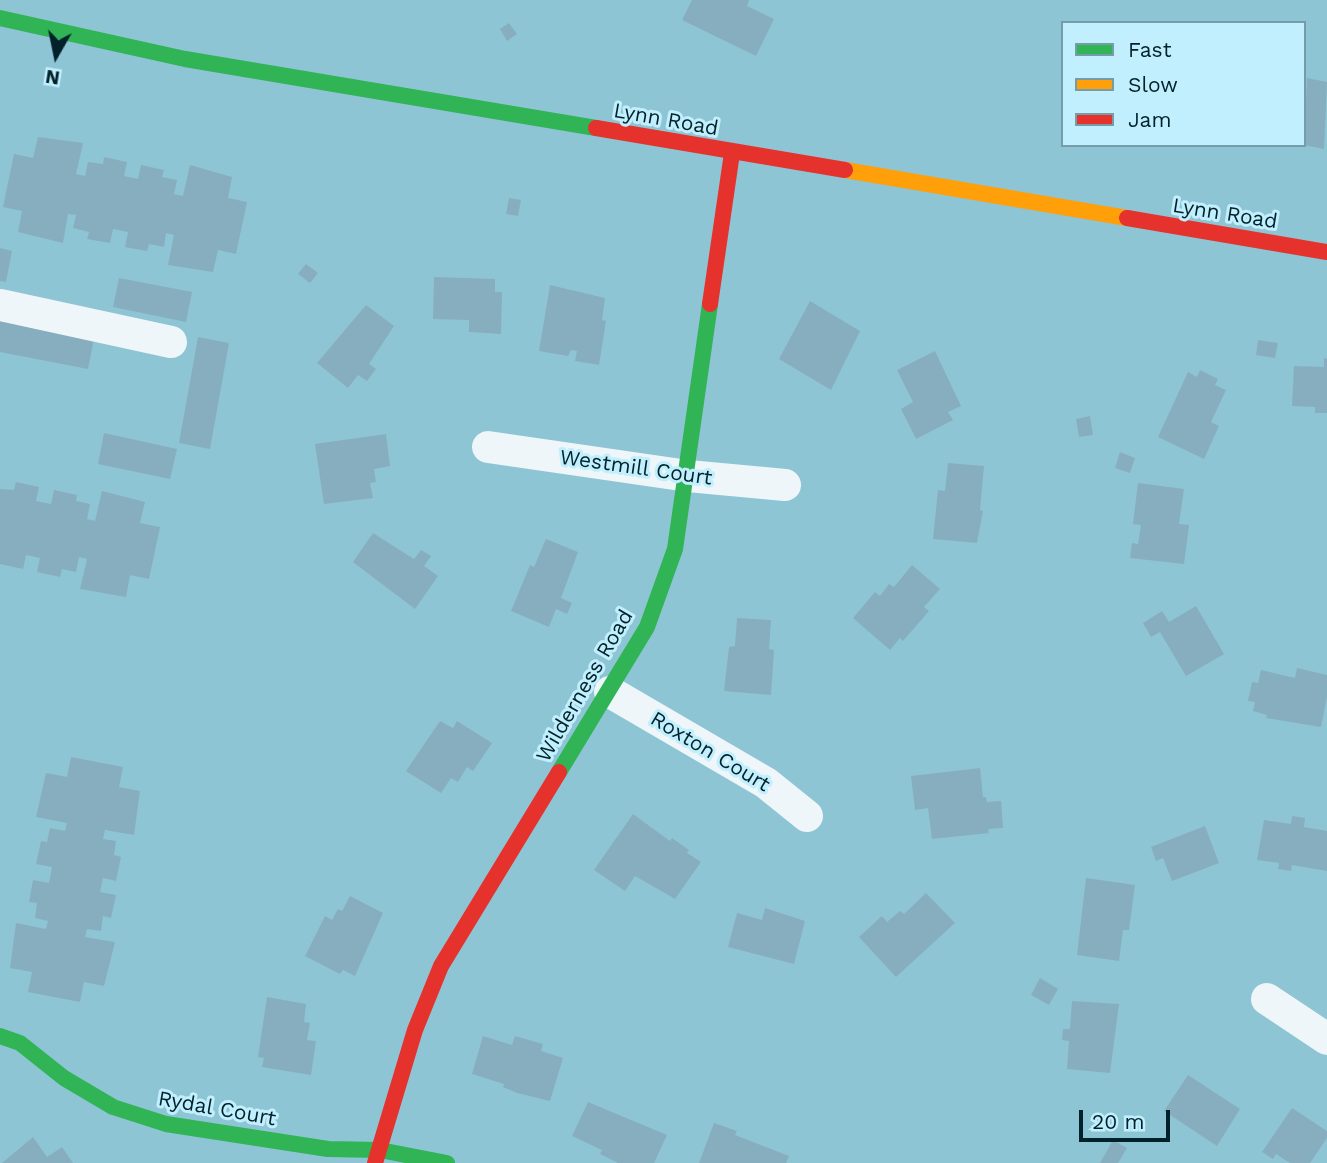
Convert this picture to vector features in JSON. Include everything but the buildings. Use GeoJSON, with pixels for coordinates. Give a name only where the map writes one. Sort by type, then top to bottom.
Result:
{"type":"FeatureCollection","features":[{"type":"Feature","properties":{"kind":"street","name":"Lynn Road"},"geometry":{"type":"LineString","coordinates":[[0,18],[185,59],[1327,252]]}},
{"type":"Feature","properties":{"kind":"street","name":"Wilderness Road"},"geometry":{"type":"LineString","coordinates":[[377,1157],[415,1030],[441,966],[610,692],[647,627],[676,549],[732,153]]}},
{"type":"Feature","properties":{"kind":"street"},"geometry":{"type":"LineString","coordinates":[[0,305],[171,342]]}},
{"type":"Feature","properties":{"kind":"street","name":"Westmill Court"},"geometry":{"type":"LineString","coordinates":[[488,447],[688,476],[785,485]]}},
{"type":"Feature","properties":{"kind":"street","name":"Roxton Court"},"geometry":{"type":"LineString","coordinates":[[610,692],[766,783],[807,816]]}},
{"type":"Feature","properties":{"kind":"street"},"geometry":{"type":"LineString","coordinates":[[1267,999],[1327,1039]]}},
{"type":"Feature","properties":{"kind":"street","name":"Rydal Court"},"geometry":{"type":"LineString","coordinates":[[0,1036],[20,1042],[64,1078],[113,1107],[166,1124],[377,1157],[447,1163]]}},
{"type":"Feature","properties":{"kind":"traffic: fast"},"geometry":{"type":"LineString","coordinates":[[0,18],[185,59],[596,128]]}},
{"type":"Feature","properties":{"kind":"traffic: fast"},"geometry":{"type":"LineString","coordinates":[[559,772],[647,627],[675,549],[710,304]]}},
{"type":"Feature","properties":{"kind":"traffic: fast"},"geometry":{"type":"LineString","coordinates":[[0,1036],[20,1043],[64,1078],[113,1107],[166,1124],[328,1149],[380,1150],[447,1163]]}},
{"type":"Feature","properties":{"kind":"traffic: slow"},"geometry":{"type":"LineString","coordinates":[[845,170],[1127,218]]}},
{"type":"Feature","properties":{"kind":"traffic: jam"},"geometry":{"type":"LineString","coordinates":[[596,128],[845,170]]}},
{"type":"Feature","properties":{"kind":"traffic: jam"},"geometry":{"type":"LineString","coordinates":[[710,304],[732,153]]}},
{"type":"Feature","properties":{"kind":"traffic: jam"},"geometry":{"type":"LineString","coordinates":[[1127,218],[1327,252]]}},
{"type":"Feature","properties":{"kind":"traffic: jam"},"geometry":{"type":"LineString","coordinates":[[375,1163],[415,1030],[441,966],[559,772]]}}]}
